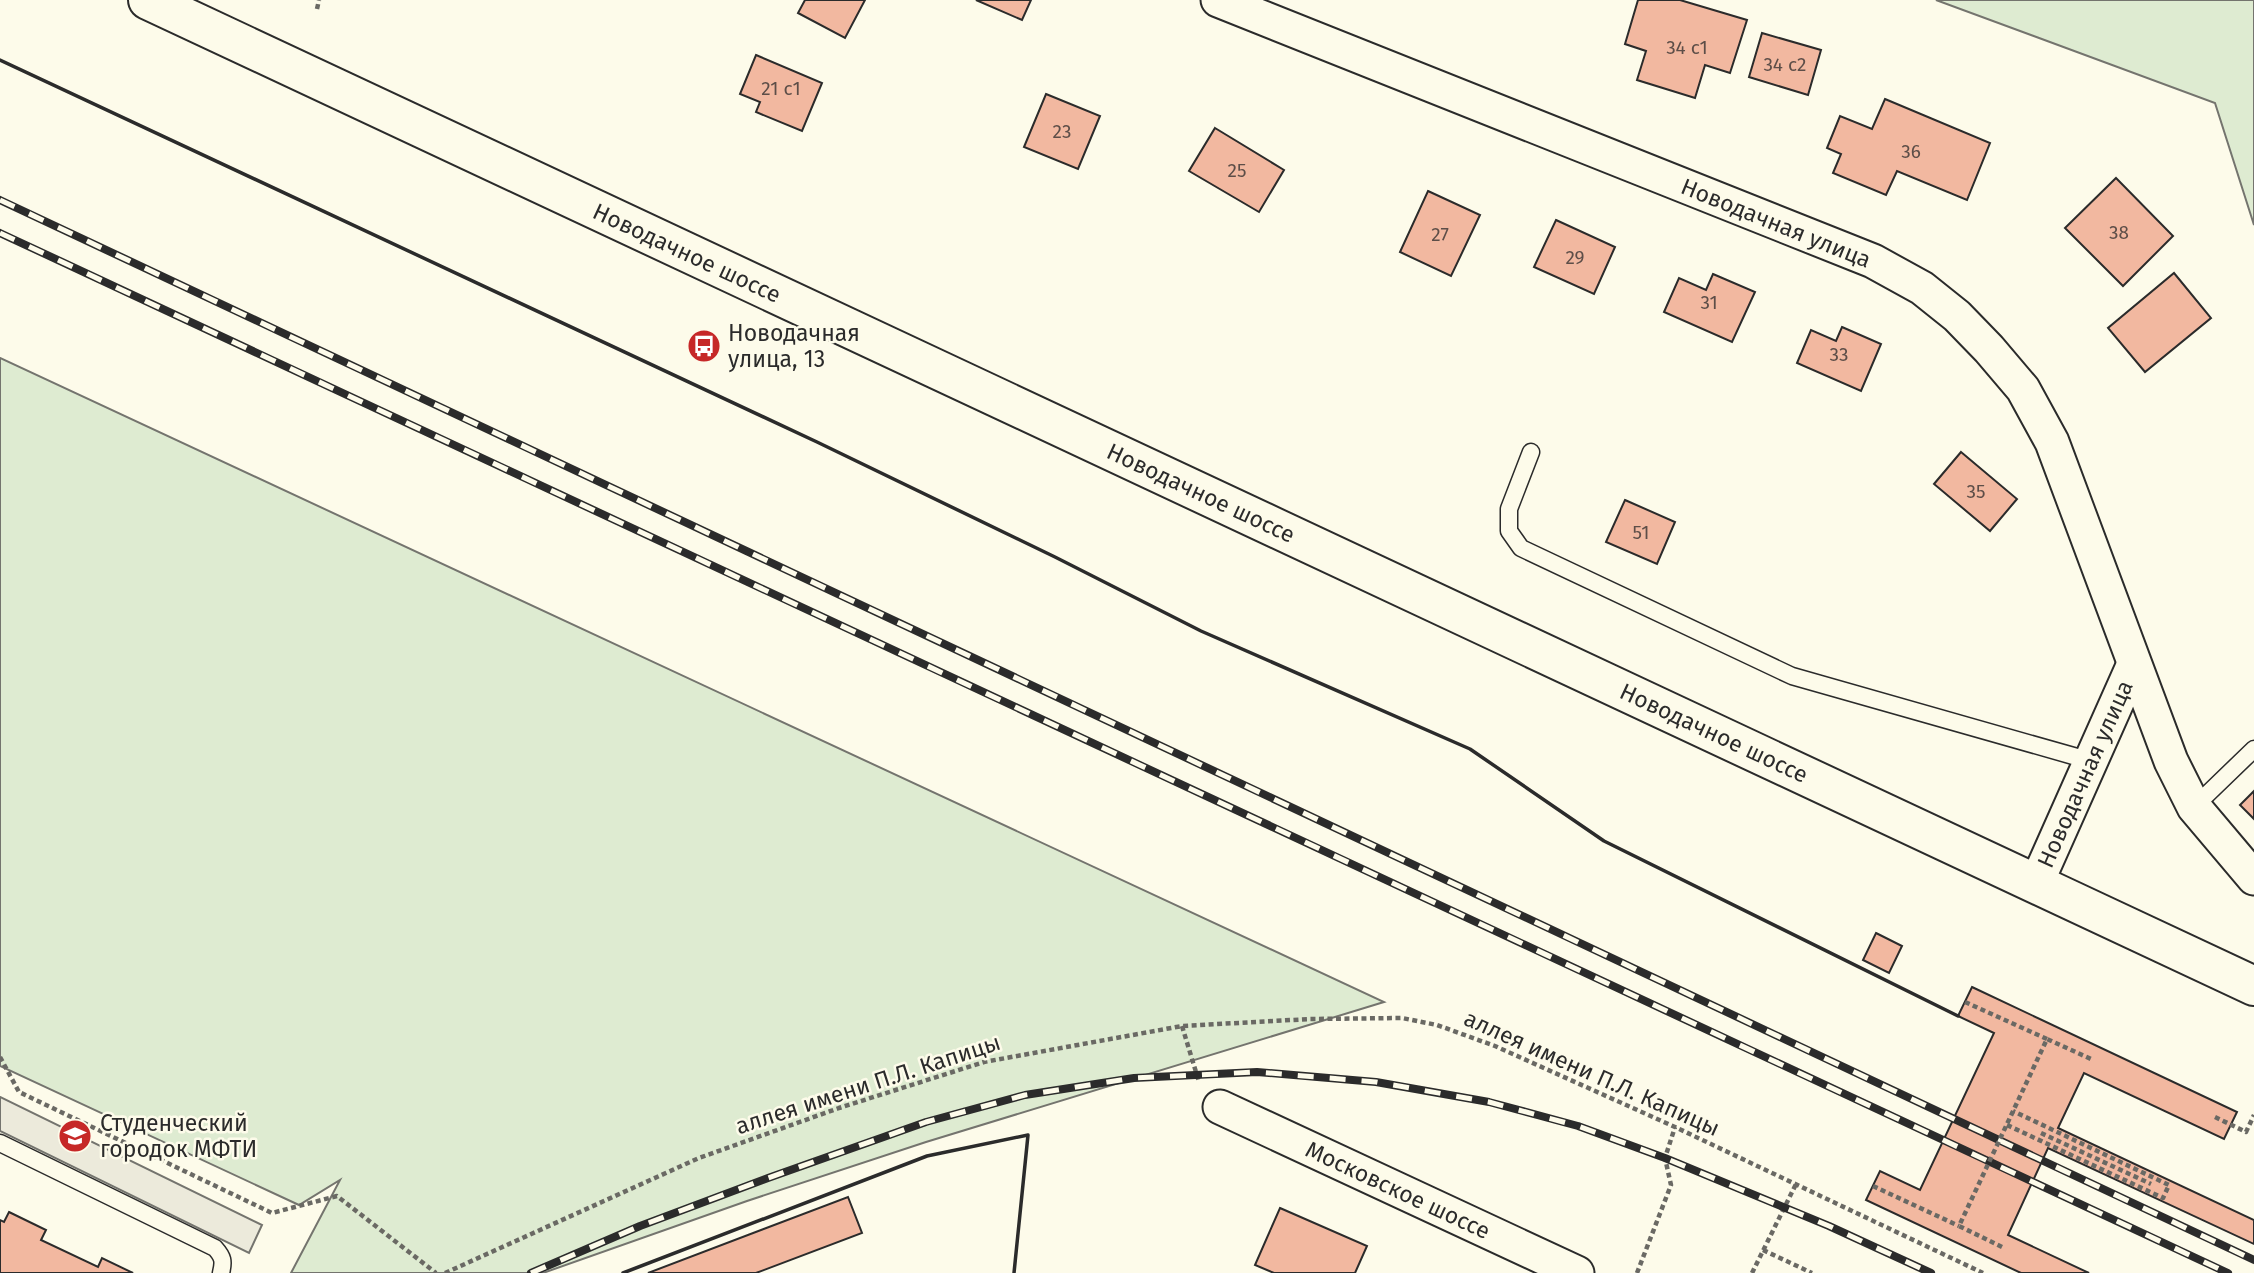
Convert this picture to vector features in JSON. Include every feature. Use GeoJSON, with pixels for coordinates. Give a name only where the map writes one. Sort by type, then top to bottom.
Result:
{"type":"FeatureCollection","features":[{"type":"Feature","properties":{"kind":"street","name":"Новодачное шоссе"},"geometry":{"type":"LineString","coordinates":[[148,0],[2254,985]]}},
{"type":"Feature","properties":{"kind":"street","name":"Новодачная улица"},"geometry":{"type":"LineString","coordinates":[[1218,0],[1873,261],[1922,288],[1957,316],[2023,389],[2052,442],[2171,761],[2194,807],[2254,878]]}},
{"type":"Feature","properties":{"kind":"street","name":"Новодачная улица"},"geometry":{"type":"LineString","coordinates":[[2036,884],[2134,664]]}},
{"type":"Feature","properties":{"kind":"street","name":"Московское шоссе"},"geometry":{"type":"LineString","coordinates":[[1220,1107],[1577,1273]]}},
{"type":"Feature","properties":{"kind":"lane"},"geometry":{"type":"LineString","coordinates":[[1531,452],[1509,509],[1509,531],[1521,548],[1791,676],[2091,761]]}},
{"type":"Feature","properties":{"kind":"lane"},"geometry":{"type":"LineString","coordinates":[[2194,807],[2254,749]]}},
{"type":"Feature","properties":{"kind":"lane"},"geometry":{"type":"LineString","coordinates":[[0,1143],[215,1248],[222,1256],[221,1273]]}},
{"type":"Feature","properties":{"kind":"path"},"geometry":{"type":"LineString","coordinates":[[317,9],[319,0]]}},
{"type":"Feature","properties":{"kind":"path"},"geometry":{"type":"LineString","coordinates":[[1965,1002],[2091,1059]]}},
{"type":"Feature","properties":{"kind":"path","name":"аллея имени П.Л. Капицы"},"geometry":{"type":"LineString","coordinates":[[445,1273],[699,1158],[839,1108],[984,1062],[1182,1026],[1310,1019],[1402,1018],[1437,1025],[1495,1046],[1675,1127],[1983,1273]]}},
{"type":"Feature","properties":{"kind":"path"},"geometry":{"type":"LineString","coordinates":[[1182,1026],[1201,1088],[1220,1107]]}},
{"type":"Feature","properties":{"kind":"path"},"geometry":{"type":"LineString","coordinates":[[1959,1226],[2047,1039]]}},
{"type":"Feature","properties":{"kind":"path"},"geometry":{"type":"LineString","coordinates":[[0,1057],[19,1092],[272,1213],[337,1196],[436,1273]]}},
{"type":"Feature","properties":{"kind":"path"},"geometry":{"type":"LineString","coordinates":[[2007,1125],[2163,1198],[2169,1185],[2013,1111]]}},
{"type":"Feature","properties":{"kind":"path"},"geometry":{"type":"LineString","coordinates":[[2215,1118],[2246,1132],[2254,1115]]}},
{"type":"Feature","properties":{"kind":"path"},"geometry":{"type":"LineString","coordinates":[[2038,1139],[2044,1126]]}},
{"type":"Feature","properties":{"kind":"path"},"geometry":{"type":"LineString","coordinates":[[1637,1273],[1671,1185],[1665,1158],[1675,1127]]}},
{"type":"Feature","properties":{"kind":"path"},"geometry":{"type":"LineString","coordinates":[[2041,1133],[2151,1184]]}},
{"type":"Feature","properties":{"kind":"path"},"geometry":{"type":"LineString","coordinates":[[1752,1273],[1796,1184]]}},
{"type":"Feature","properties":{"kind":"path"},"geometry":{"type":"LineString","coordinates":[[1872,1186],[2002,1247]]}},
{"type":"Feature","properties":{"kind":"path"},"geometry":{"type":"LineString","coordinates":[[1763,1250],[1812,1273]]}},
{"type":"Feature","properties":{"kind":"green space"},"geometry":{"type":"Polygon","coordinates":[[[1936,0],[2254,0],[2254,225],[2215,103],[1936,0]]]}},
{"type":"Feature","properties":{"kind":"green space"},"geometry":{"type":"Polygon","coordinates":[[[0,358],[1384,1002],[926,1142],[747,1201],[543,1273],[291,1273],[340,1180],[299,1205],[0,1066],[0,358]]]}},
{"type":"Feature","properties":{"kind":"shaded area"},"geometry":{"type":"Polygon","coordinates":[[[0,1097],[262,1225],[249,1253],[0,1131],[0,1097]]]}},
{"type":"Feature","properties":{"kind":"building"},"geometry":{"type":"Polygon","coordinates":[[[805,0],[865,0],[845,38],[798,13],[805,0]]]}},
{"type":"Feature","properties":{"kind":"building"},"geometry":{"type":"Polygon","coordinates":[[[976,0],[1031,0],[1022,20],[976,0]]]}},
{"type":"Feature","properties":{"kind":"building"},"geometry":{"type":"Polygon","coordinates":[[[1638,0],[1680,0],[1747,20],[1730,73],[1705,65],[1695,98],[1637,80],[1646,51],[1625,44],[1638,0]]]}},
{"type":"Feature","properties":{"kind":"building"},"geometry":{"type":"Polygon","coordinates":[[[1762,33],[1821,50],[1808,95],[1749,77],[1762,33]]]}},
{"type":"Feature","properties":{"kind":"building"},"geometry":{"type":"Polygon","coordinates":[[[756,55],[822,83],[802,131],[756,112],[760,102],[740,94],[756,55]]]}},
{"type":"Feature","properties":{"kind":"building"},"geometry":{"type":"Polygon","coordinates":[[[1046,94],[1100,116],[1078,169],[1024,147],[1046,94]]]}},
{"type":"Feature","properties":{"kind":"building"},"geometry":{"type":"Polygon","coordinates":[[[1885,99],[1990,143],[1967,200],[1897,171],[1886,195],[1833,173],[1841,154],[1827,148],[1840,116],[1872,129],[1885,99]]]}},
{"type":"Feature","properties":{"kind":"building"},"geometry":{"type":"Polygon","coordinates":[[[1215,128],[1284,170],[1259,212],[1189,171],[1215,128]]]}},
{"type":"Feature","properties":{"kind":"building"},"geometry":{"type":"Polygon","coordinates":[[[2116,178],[2173,236],[2123,286],[2065,228],[2116,178]]]}},
{"type":"Feature","properties":{"kind":"building"},"geometry":{"type":"Polygon","coordinates":[[[1428,191],[1480,215],[1451,276],[1400,252],[1428,191]]]}},
{"type":"Feature","properties":{"kind":"building"},"geometry":{"type":"Polygon","coordinates":[[[1556,220],[1615,247],[1594,294],[1534,267],[1556,220]]]}},
{"type":"Feature","properties":{"kind":"building"},"geometry":{"type":"Polygon","coordinates":[[[2174,273],[2211,318],[2145,372],[2108,328],[2174,273]]]}},
{"type":"Feature","properties":{"kind":"building"},"geometry":{"type":"Polygon","coordinates":[[[1713,274],[1755,292],[1732,342],[1664,312],[1679,278],[1706,290],[1713,274]]]}},
{"type":"Feature","properties":{"kind":"building"},"geometry":{"type":"Polygon","coordinates":[[[1842,327],[1881,344],[1861,391],[1797,363],[1811,330],[1836,341],[1842,327]]]}},
{"type":"Feature","properties":{"kind":"building"},"geometry":{"type":"Polygon","coordinates":[[[1961,452],[2017,499],[1990,531],[1934,484],[1961,452]]]}},
{"type":"Feature","properties":{"kind":"building"},"geometry":{"type":"Polygon","coordinates":[[[1625,500],[1675,522],[1657,564],[1606,542],[1625,500]]]}},
{"type":"Feature","properties":{"kind":"building"},"geometry":{"type":"Polygon","coordinates":[[[2254,791],[2254,819],[2240,805],[2254,791]]]}},
{"type":"Feature","properties":{"kind":"building"},"geometry":{"type":"Polygon","coordinates":[[[1876,933],[1902,946],[1889,973],[1863,960],[1876,933]]]}},
{"type":"Feature","properties":{"kind":"building"},"geometry":{"type":"Polygon","coordinates":[[[1972,987],[2237,1112],[2224,1139],[2084,1073],[2058,1128],[2254,1220],[2254,1244],[2048,1148],[2008,1235],[2089,1273],[2021,1273],[1866,1200],[1880,1171],[1920,1190],[1994,1033],[1958,1016],[1972,987]]]}},
{"type":"Feature","properties":{"kind":"building"},"geometry":{"type":"Polygon","coordinates":[[[848,1197],[862,1233],[756,1273],[648,1273],[848,1197]]]}},
{"type":"Feature","properties":{"kind":"building"},"geometry":{"type":"Polygon","coordinates":[[[1280,1208],[1367,1246],[1355,1273],[1274,1273],[1255,1265],[1280,1208]]]}},
{"type":"Feature","properties":{"kind":"building"},"geometry":{"type":"Polygon","coordinates":[[[9,1212],[46,1230],[41,1240],[98,1267],[102,1258],[133,1273],[0,1273],[0,1220],[4,1222],[9,1212]]]}},
{"type":"Feature","properties":{"kind":"railway"},"geometry":{"type":"LineString","coordinates":[[0,200],[2254,1260]]}},
{"type":"Feature","properties":{"kind":"railway"},"geometry":{"type":"LineString","coordinates":[[0,233],[2228,1273]]}},
{"type":"Feature","properties":{"kind":"railway"},"geometry":{"type":"LineString","coordinates":[[531,1273],[640,1226],[926,1122],[1025,1095],[1134,1078],[1257,1072],[1376,1082],[1489,1102],[1578,1126],[1665,1158],[1829,1226],[1931,1273]]}},
{"type":"Feature","properties":{"kind":"wall"},"geometry":{"type":"LineString","coordinates":[[0,60],[817,442],[1201,631],[1470,749],[1604,841],[1958,1016]]}},
{"type":"Feature","properties":{"kind":"wall"},"geometry":{"type":"LineString","coordinates":[[623,1273],[927,1156],[1028,1135],[1014,1273]]}},
{"type":"Feature","properties":{"kind":"place","name":"Новодачная улица, 13"},"geometry":{"type":"Point","coordinates":[704,346]}},
{"type":"Feature","properties":{"kind":"place","name":"Студенческий городок МФТИ"},"geometry":{"type":"Point","coordinates":[75,1136]}}]}
